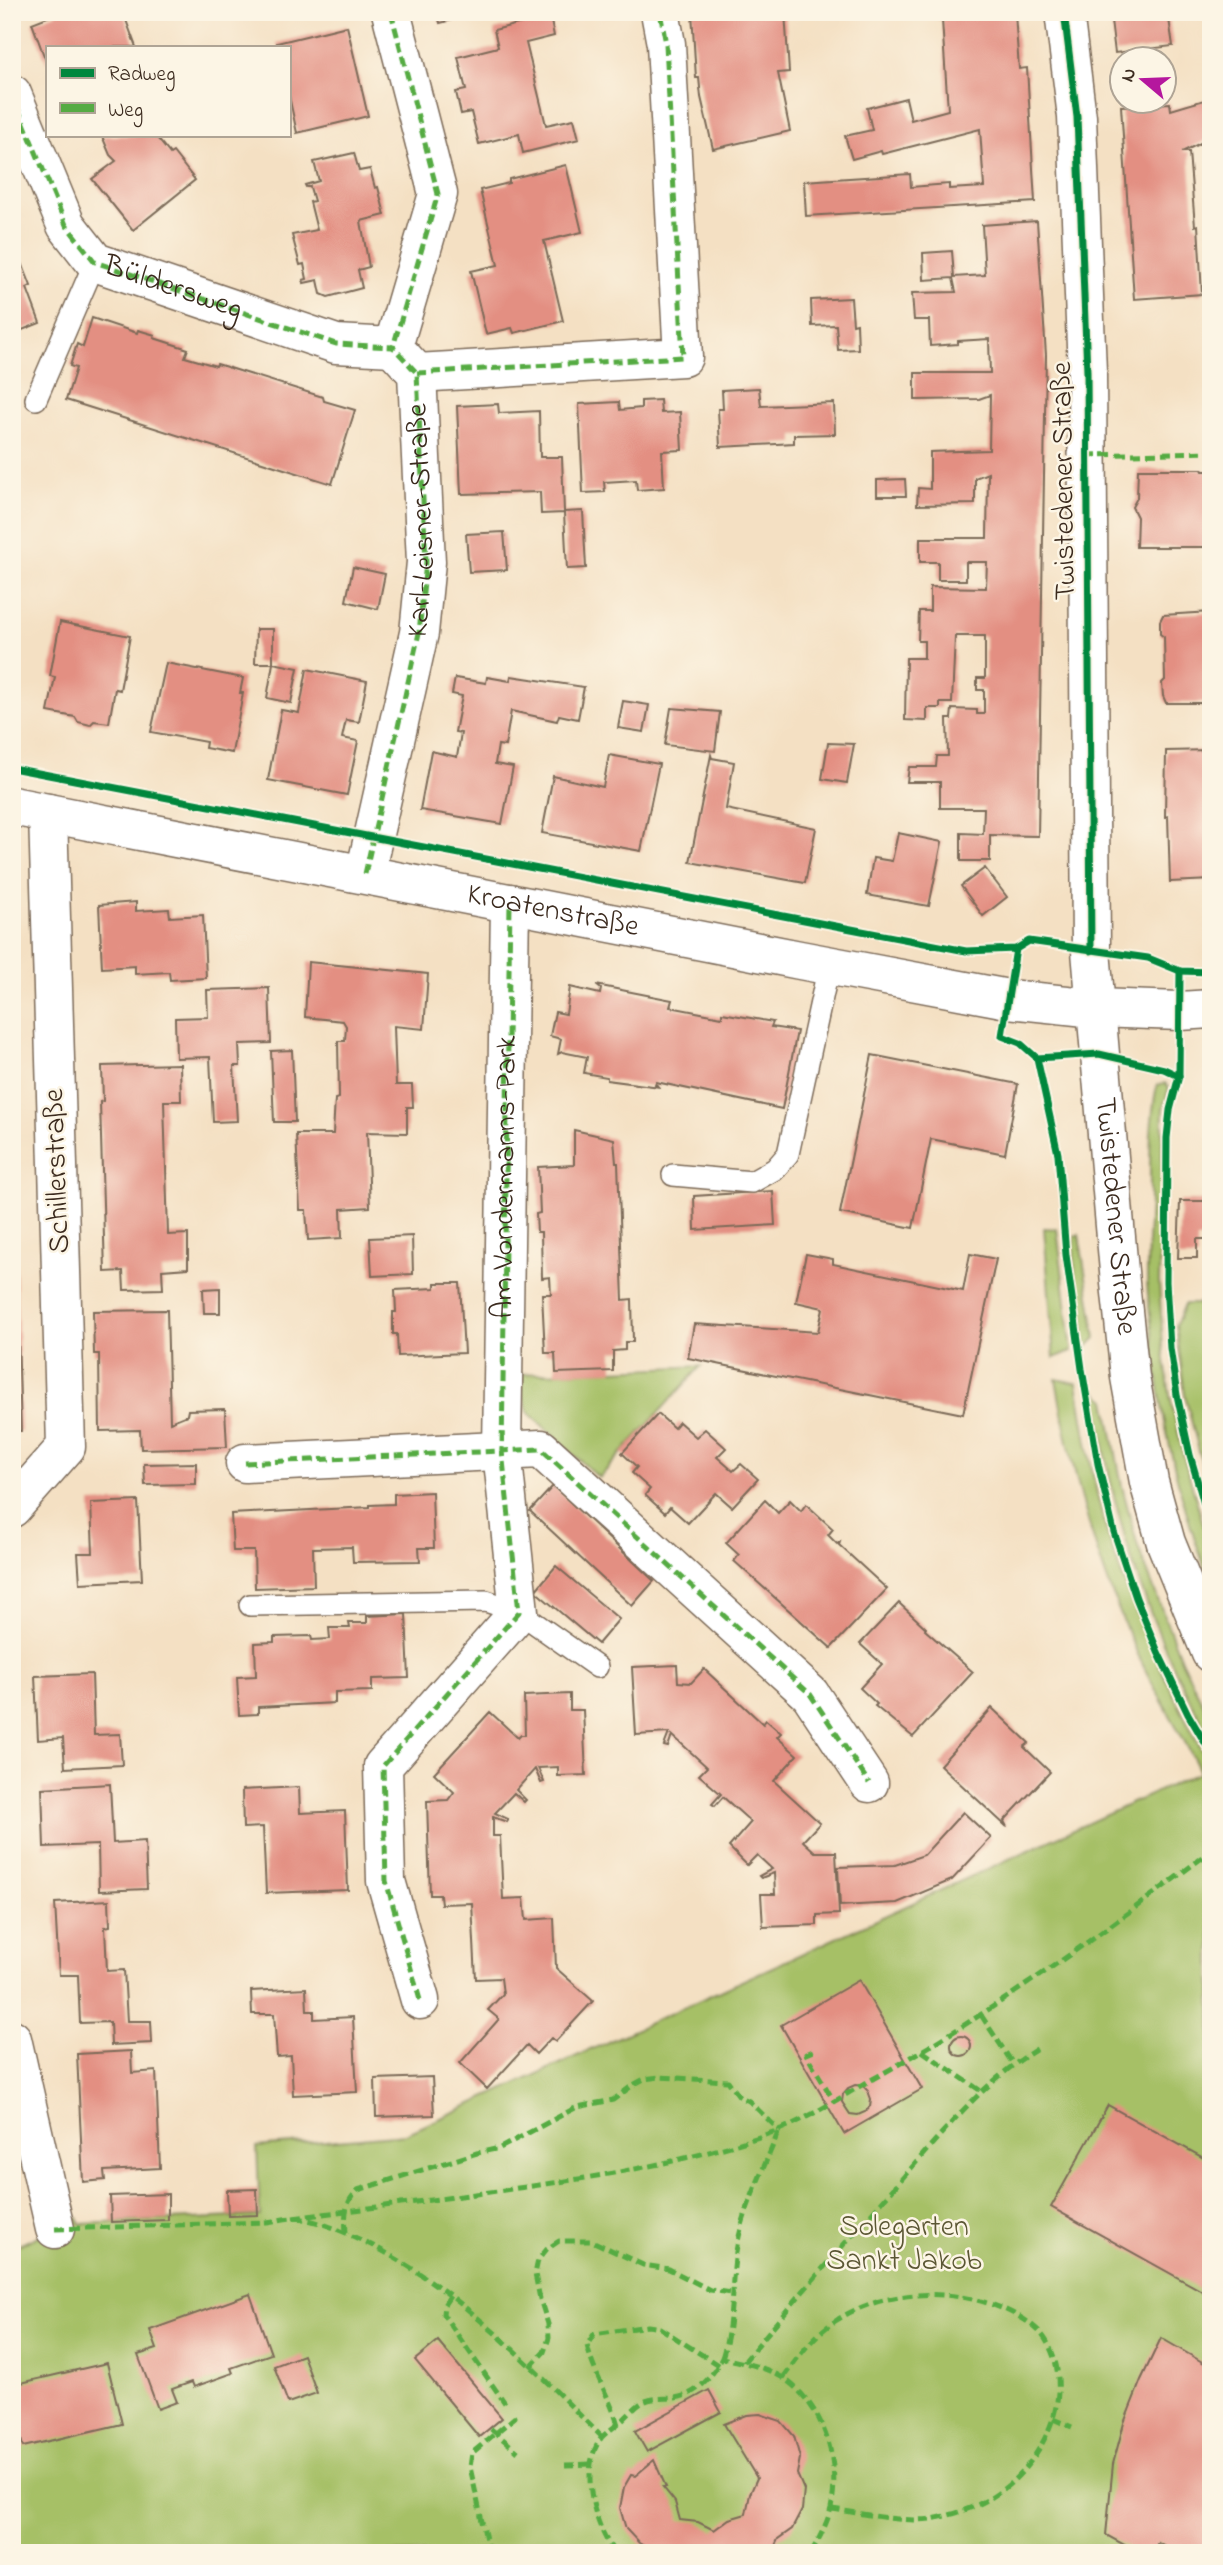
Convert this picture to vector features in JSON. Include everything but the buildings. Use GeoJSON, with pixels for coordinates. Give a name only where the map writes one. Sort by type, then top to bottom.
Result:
{"type":"FeatureCollection","features":[{"type":"Feature","properties":{"kind":"street","name":"Karl-Leisner-Straße"},"geometry":{"type":"LineString","coordinates":[[365,874],[419,633],[426,562],[405,360],[438,194],[391,12]]}},
{"type":"Feature","properties":{"kind":"street","name":"Büldersweg"},"geometry":{"type":"LineString","coordinates":[[12,94],[66,225],[95,262],[336,344],[405,360],[683,357],[666,44],[660,12]]}},
{"type":"Feature","properties":{"kind":"street","name":"Twistedener Straße"},"geometry":{"type":"LineString","coordinates":[[1064,12],[1077,117],[1087,372],[1091,950],[1120,1283],[1137,1424],[1149,1482],[1166,1543],[1211,1653]]}},
{"type":"Feature","properties":{"kind":"street","name":"Kroatenstraße"},"geometry":{"type":"LineString","coordinates":[[30,809],[1008,999],[1096,1008],[1180,1011],[1211,1009]]}},
{"type":"Feature","properties":{"kind":"street","name":"Schillerstraße"},"geometry":{"type":"LineString","coordinates":[[12,1508],[66,1447],[30,809]]}},
{"type":"Feature","properties":{"kind":"street","name":"Am Vondermanns-Park"},"geometry":{"type":"LineString","coordinates":[[510,903],[502,1451],[519,1612]]}},
{"type":"Feature","properties":{"kind":"street"},"geometry":{"type":"LineString","coordinates":[[245,1463],[541,1450],[810,1694],[869,1783]]}},
{"type":"Feature","properties":{"kind":"street"},"geometry":{"type":"LineString","coordinates":[[420,2000],[386,1881],[383,1766],[519,1612]]}},
{"type":"Feature","properties":{"kind":"street"},"geometry":{"type":"LineString","coordinates":[[12,2039],[55,2229]]}},
{"type":"Feature","properties":{"kind":"lane"},"geometry":{"type":"LineString","coordinates":[[36,399],[95,262]]}},
{"type":"Feature","properties":{"kind":"lane"},"geometry":{"type":"LineString","coordinates":[[673,1175],[752,1182],[775,1168],[788,1154],[829,965]]}},
{"type":"Feature","properties":{"kind":"lane"},"geometry":{"type":"LineString","coordinates":[[250,1605],[485,1601],[519,1612],[597,1667]]}},
{"type":"Feature","properties":{"kind":"green space"},"geometry":{"type":"Polygon","coordinates":[[[1165,1083],[1169,1087],[1163,1109],[1159,1282],[1163,1346],[1170,1396],[1184,1458],[1211,1551],[1211,1584],[1189,1522],[1172,1459],[1160,1395],[1148,1297],[1151,1129],[1157,1085],[1165,1083]]]}},
{"type":"Feature","properties":{"kind":"green space"},"geometry":{"type":"Polygon","coordinates":[[[1044,1228],[1057,1229],[1072,1351],[1054,1358],[1044,1228]]]}},
{"type":"Feature","properties":{"kind":"green space"},"geometry":{"type":"Polygon","coordinates":[[[1079,1235],[1096,1338],[1086,1348],[1074,1264],[1074,1237],[1079,1235]]]}},
{"type":"Feature","properties":{"kind":"green space"},"geometry":{"type":"Polygon","coordinates":[[[1185,1304],[1199,1304],[1211,1389],[1211,1500],[1185,1395],[1176,1325],[1185,1304]]]}},
{"type":"Feature","properties":{"kind":"green space"},"geometry":{"type":"Polygon","coordinates":[[[701,1366],[599,1478],[528,1412],[522,1392],[522,1374],[701,1366]]]}},
{"type":"Feature","properties":{"kind":"green space","name":"Solegarten Sankt Jakob"},"geometry":{"type":"Polygon","coordinates":[[[1056,1379],[1077,1383],[1098,1499],[1118,1566],[1154,1654],[1211,1767],[1211,2553],[12,2553],[12,2248],[78,2218],[80,2224],[260,2216],[257,2147],[406,2134],[1200,1772],[1147,1673],[1111,1591],[1088,1522],[1056,1379]]]}},
{"type":"Feature","properties":{"kind":"green space"},"geometry":{"type":"Polygon","coordinates":[[[1095,1391],[1106,1400],[1122,1486],[1138,1547],[1182,1662],[1211,1719],[1211,1737],[1165,1649],[1130,1555],[1113,1492],[1095,1391]]]}},
{"type":"Feature","properties":{"kind":"marked path"},"geometry":{"type":"LineString","coordinates":[[391,12],[438,194],[393,347]]}},
{"type":"Feature","properties":{"kind":"marked path"},"geometry":{"type":"LineString","coordinates":[[417,373],[683,357],[666,44],[660,12]]}},
{"type":"Feature","properties":{"kind":"marked path"},"geometry":{"type":"LineString","coordinates":[[12,94],[66,225],[95,262],[336,344],[393,347]]}},
{"type":"Feature","properties":{"kind":"marked path"},"geometry":{"type":"LineString","coordinates":[[365,874],[419,633],[426,562],[417,373],[393,347]]}},
{"type":"Feature","properties":{"kind":"marked path"},"geometry":{"type":"LineString","coordinates":[[1087,455],[1211,452]]}},
{"type":"Feature","properties":{"kind":"marked path"},"geometry":{"type":"LineString","coordinates":[[420,2000],[386,1881],[383,1766],[519,1612],[502,1451],[510,903]]}},
{"type":"Feature","properties":{"kind":"marked path"},"geometry":{"type":"LineString","coordinates":[[245,1463],[541,1449],[810,1694],[869,1783]]}},
{"type":"Feature","properties":{"kind":"marked path"},"geometry":{"type":"LineString","coordinates":[[293,2218],[616,2173],[713,2151],[776,2131],[800,2121],[958,2029],[1086,1943],[1211,1851]]}},
{"type":"Feature","properties":{"kind":"marked path"},"geometry":{"type":"LineString","coordinates":[[981,2015],[1013,2064]]}},
{"type":"Feature","properties":{"kind":"marked path"},"geometry":{"type":"LineString","coordinates":[[744,2362],[947,2127],[998,2077],[1037,2049]]}},
{"type":"Feature","properties":{"kind":"marked path"},"geometry":{"type":"LineString","coordinates":[[813,2051],[806,2054],[834,2101]]}},
{"type":"Feature","properties":{"kind":"marked path"},"geometry":{"type":"LineString","coordinates":[[922,2051],[981,2091]]}},
{"type":"Feature","properties":{"kind":"marked path"},"geometry":{"type":"LineString","coordinates":[[346,2233],[346,2210],[358,2190],[500,2148],[577,2107],[613,2100],[644,2079],[659,2077],[728,2081],[739,2096],[749,2101],[779,2130]]}},
{"type":"Feature","properties":{"kind":"marked path"},"geometry":{"type":"LineString","coordinates":[[722,2358],[728,2331],[740,2231],[779,2130]]}},
{"type":"Feature","properties":{"kind":"marked path"},"geometry":{"type":"LineString","coordinates":[[55,2229],[267,2222],[293,2218],[310,2220],[336,2229],[394,2257],[459,2302],[518,2354],[602,2437]]}},
{"type":"Feature","properties":{"kind":"marked path"},"geometry":{"type":"LineString","coordinates":[[530,2367],[544,2352],[549,2338],[535,2274],[538,2260],[547,2249],[559,2241],[592,2241],[643,2265],[669,2269],[710,2290],[731,2293]]}},
{"type":"Feature","properties":{"kind":"marked path"},"geometry":{"type":"LineString","coordinates":[[783,2378],[814,2339],[837,2320],[876,2302],[920,2295],[964,2298],[1012,2313],[1039,2331],[1056,2363],[1056,2409],[1048,2431],[1037,2452],[1022,2471],[1006,2487],[987,2500],[952,2514],[919,2520],[894,2519],[831,2509]]}},
{"type":"Feature","properties":{"kind":"marked path"},"geometry":{"type":"LineString","coordinates":[[450,2296],[444,2305],[443,2314],[505,2403]]}},
{"type":"Feature","properties":{"kind":"marked path"},"geometry":{"type":"LineString","coordinates":[[618,2425],[587,2345],[594,2334],[648,2326],[660,2328],[718,2365]]}},
{"type":"Feature","properties":{"kind":"marked path"},"geometry":{"type":"LineString","coordinates":[[615,2553],[595,2512],[590,2480],[595,2449],[602,2437],[643,2402],[675,2398],[697,2389],[714,2372],[722,2358],[762,2368],[783,2378],[797,2389],[819,2419],[831,2454],[833,2490],[827,2520],[811,2553]]}},
{"type":"Feature","properties":{"kind":"marked path"},"geometry":{"type":"LineString","coordinates":[[489,2553],[470,2467],[472,2453],[515,2417],[512,2412]]}},
{"type":"Feature","properties":{"kind":"marked path"},"geometry":{"type":"LineString","coordinates":[[1053,2419],[1072,2427]]}},
{"type":"Feature","properties":{"kind":"marked path"},"geometry":{"type":"LineString","coordinates":[[491,2429],[518,2452]]}},
{"type":"Feature","properties":{"kind":"marked path"},"geometry":{"type":"LineString","coordinates":[[565,2465],[592,2464]]}},
{"type":"Feature","properties":{"kind":"cycle path"},"geometry":{"type":"LineString","coordinates":[[1064,12],[1077,117],[1087,372],[1091,951]]}},
{"type":"Feature","properties":{"kind":"cycle path"},"geometry":{"type":"LineString","coordinates":[[12,768],[966,951],[1016,949],[1029,941],[1148,958],[1180,971],[1211,972]]}},
{"type":"Feature","properties":{"kind":"cycle path"},"geometry":{"type":"LineString","coordinates":[[1016,949],[1002,1036],[1020,1043],[1037,1058],[1058,1154],[1066,1255],[1082,1369],[1098,1464],[1114,1532],[1158,1652],[1188,1714],[1211,1753]]}},
{"type":"Feature","properties":{"kind":"cycle path"},"geometry":{"type":"LineString","coordinates":[[1180,971],[1179,1076],[1170,1110],[1167,1138],[1166,1282],[1170,1348],[1177,1395],[1190,1455],[1211,1528]]}},
{"type":"Feature","properties":{"kind":"cycle path"},"geometry":{"type":"LineString","coordinates":[[1037,1058],[1099,1054],[1164,1069],[1179,1076]]}}]}
